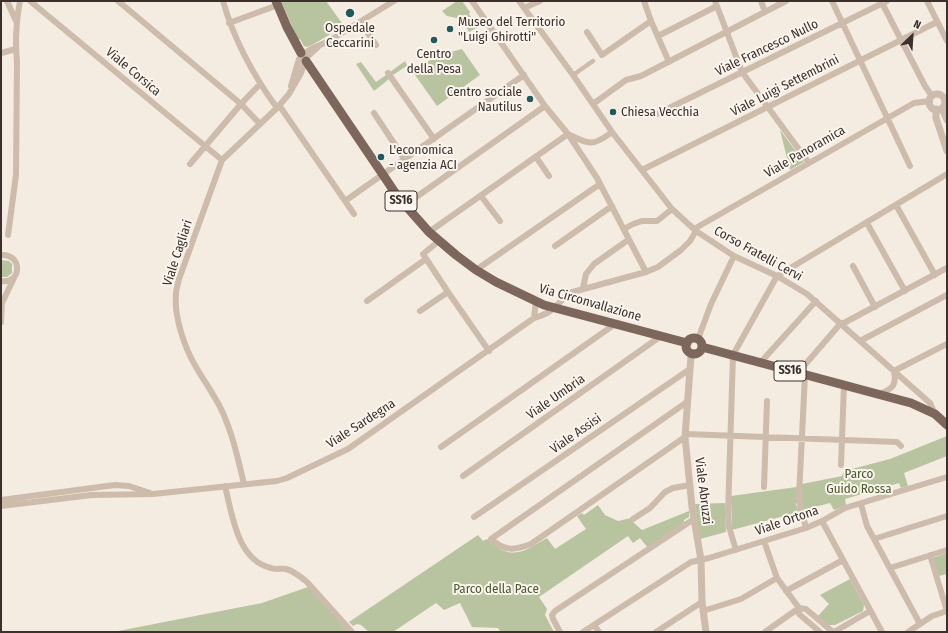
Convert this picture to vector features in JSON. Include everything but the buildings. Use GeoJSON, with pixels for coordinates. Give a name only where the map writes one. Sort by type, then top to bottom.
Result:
{"type":"FeatureCollection","features":[{"type":"Feature","properties":{"kind":"main road","name":"Via Circonvallazione"},"geometry":{"type":"LineString","coordinates":[[277,3],[287,27],[304,57],[383,176],[405,206],[439,241],[476,270],[508,288],[536,301],[555,308],[687,343]]}},
{"type":"Feature","properties":{"kind":"main road"},"geometry":{"type":"LineString","coordinates":[[690,339],[700,343],[700,352],[693,353],[688,351],[687,343],[690,339]]}},
{"type":"Feature","properties":{"kind":"main road","name":"SS16"},"geometry":{"type":"LineString","coordinates":[[700,343],[760,363],[804,371],[844,385],[911,403],[935,414],[947,425]]}},
{"type":"Feature","properties":{"kind":"street"},"geometry":{"type":"LineString","coordinates":[[7,1],[16,22]]}},
{"type":"Feature","properties":{"kind":"street"},"geometry":{"type":"LineString","coordinates":[[8,235],[16,175],[16,22],[20,1]]}},
{"type":"Feature","properties":{"kind":"street","name":"Viale Corsica"},"geometry":{"type":"LineString","coordinates":[[30,1],[222,160]]}},
{"type":"Feature","properties":{"kind":"street"},"geometry":{"type":"LineString","coordinates":[[118,1],[241,104],[260,124]]}},
{"type":"Feature","properties":{"kind":"street"},"geometry":{"type":"LineString","coordinates":[[223,1],[229,23],[260,84],[278,106],[354,214]]}},
{"type":"Feature","properties":{"kind":"street"},"geometry":{"type":"LineString","coordinates":[[304,57],[319,46],[394,1]]}},
{"type":"Feature","properties":{"kind":"street"},"geometry":{"type":"LineString","coordinates":[[472,1],[545,106],[568,134],[600,184],[646,272]]}},
{"type":"Feature","properties":{"kind":"street","name":"Corso Fratelli Cervi"},"geometry":{"type":"LineString","coordinates":[[519,1],[612,132],[672,209],[695,230],[734,256],[777,276],[816,301],[930,403],[935,414]]}},
{"type":"Feature","properties":{"kind":"street"},"geometry":{"type":"LineString","coordinates":[[524,8],[540,1]]}},
{"type":"Feature","properties":{"kind":"street"},"geometry":{"type":"LineString","coordinates":[[644,1],[669,62]]}},
{"type":"Feature","properties":{"kind":"street"},"geometry":{"type":"LineString","coordinates":[[761,1],[765,12]]}},
{"type":"Feature","properties":{"kind":"street"},"geometry":{"type":"LineString","coordinates":[[593,104],[626,80],[641,76],[786,1]]}},
{"type":"Feature","properties":{"kind":"street"},"geometry":{"type":"LineString","coordinates":[[832,1],[910,166]]}},
{"type":"Feature","properties":{"kind":"street"},"geometry":{"type":"LineString","coordinates":[[927,1],[947,41]]}},
{"type":"Feature","properties":{"kind":"street"},"geometry":{"type":"LineString","coordinates":[[883,2],[931,98],[931,106],[939,109],[947,120]]}},
{"type":"Feature","properties":{"kind":"street","name":"Viale Francesco Nullo"},"geometry":{"type":"LineString","coordinates":[[657,114],[883,2]]}},
{"type":"Feature","properties":{"kind":"street"},"geometry":{"type":"LineString","coordinates":[[229,23],[277,3]]}},
{"type":"Feature","properties":{"kind":"street"},"geometry":{"type":"LineString","coordinates":[[658,36],[716,4],[742,72],[809,163]]}},
{"type":"Feature","properties":{"kind":"street"},"geometry":{"type":"LineString","coordinates":[[587,32],[602,55],[651,21]]}},
{"type":"Feature","properties":{"kind":"street"},"geometry":{"type":"LineString","coordinates":[[360,22],[376,45]]}},
{"type":"Feature","properties":{"kind":"street","name":"Viale Luigi Settembrini"},"geometry":{"type":"LineString","coordinates":[[642,170],[937,22]]}},
{"type":"Feature","properties":{"kind":"street"},"geometry":{"type":"LineString","coordinates":[[1,53],[16,49]]}},
{"type":"Feature","properties":{"kind":"street","name":"Viale Cagliari"},"geometry":{"type":"LineString","coordinates":[[244,484],[229,427],[221,409],[190,355],[179,326],[176,294],[179,279],[222,160],[289,94],[304,57]]}},
{"type":"Feature","properties":{"kind":"street"},"geometry":{"type":"LineString","coordinates":[[573,76],[593,61]]}},
{"type":"Feature","properties":{"kind":"street"},"geometry":{"type":"LineString","coordinates":[[388,74],[434,139]]}},
{"type":"Feature","properties":{"kind":"street"},"geometry":{"type":"LineString","coordinates":[[345,201],[383,176],[524,75]]}},
{"type":"Feature","properties":{"kind":"street"},"geometry":{"type":"LineString","coordinates":[[190,164],[260,84]]}},
{"type":"Feature","properties":{"kind":"street"},"geometry":{"type":"LineString","coordinates":[[931,98],[938,94],[945,95],[945,103],[939,109],[936,118],[947,151]]}},
{"type":"Feature","properties":{"kind":"street","name":"Viale Panoramica"},"geometry":{"type":"LineString","coordinates":[[695,230],[914,103],[931,98]]}},
{"type":"Feature","properties":{"kind":"street"},"geometry":{"type":"LineString","coordinates":[[405,206],[545,106]]}},
{"type":"Feature","properties":{"kind":"street"},"geometry":{"type":"LineString","coordinates":[[374,113],[405,160]]}},
{"type":"Feature","properties":{"kind":"street"},"geometry":{"type":"LineString","coordinates":[[568,134],[589,143],[595,143],[602,140],[612,132]]}},
{"type":"Feature","properties":{"kind":"street"},"geometry":{"type":"LineString","coordinates":[[429,232],[568,134]]}},
{"type":"Feature","properties":{"kind":"street"},"geometry":{"type":"LineString","coordinates":[[536,157],[549,176]]}},
{"type":"Feature","properties":{"kind":"street"},"geometry":{"type":"LineString","coordinates":[[736,550],[729,527],[728,514],[733,355],[777,276],[947,174]]}},
{"type":"Feature","properties":{"kind":"street"},"geometry":{"type":"LineString","coordinates":[[476,270],[600,184]]}},
{"type":"Feature","properties":{"kind":"street"},"geometry":{"type":"LineString","coordinates":[[481,196],[500,221]]}},
{"type":"Feature","properties":{"kind":"street"},"geometry":{"type":"LineString","coordinates":[[896,205],[935,274]]}},
{"type":"Feature","properties":{"kind":"street"},"geometry":{"type":"LineString","coordinates":[[554,246],[612,206]]}},
{"type":"Feature","properties":{"kind":"street"},"geometry":{"type":"LineString","coordinates":[[624,229],[642,221],[656,221],[672,209]]}},
{"type":"Feature","properties":{"kind":"street"},"geometry":{"type":"LineString","coordinates":[[867,223],[905,291]]}},
{"type":"Feature","properties":{"kind":"street"},"geometry":{"type":"LineString","coordinates":[[555,308],[569,293],[646,272],[658,267],[681,250],[690,241],[695,230]]}},
{"type":"Feature","properties":{"kind":"street"},"geometry":{"type":"LineString","coordinates":[[583,288],[586,274],[594,264],[628,240]]}},
{"type":"Feature","properties":{"kind":"street"},"geometry":{"type":"LineString","coordinates":[[439,241],[424,254],[426,259],[489,351]]}},
{"type":"Feature","properties":{"kind":"street"},"geometry":{"type":"LineString","coordinates":[[2,255],[12,257],[16,263],[17,271],[2,303]]}},
{"type":"Feature","properties":{"kind":"street"},"geometry":{"type":"LineString","coordinates":[[700,343],[711,304],[734,256]]}},
{"type":"Feature","properties":{"kind":"street"},"geometry":{"type":"LineString","coordinates":[[367,301],[426,259]]}},
{"type":"Feature","properties":{"kind":"street"},"geometry":{"type":"LineString","coordinates":[[853,266],[875,307]]}},
{"type":"Feature","properties":{"kind":"street"},"geometry":{"type":"LineString","coordinates":[[806,528],[799,496],[804,371],[841,324],[947,268]]}},
{"type":"Feature","properties":{"kind":"street"},"geometry":{"type":"LineString","coordinates":[[1,281],[10,280],[16,275]]}},
{"type":"Feature","properties":{"kind":"street"},"geometry":{"type":"LineString","coordinates":[[420,311],[448,292]]}},
{"type":"Feature","properties":{"kind":"street"},"geometry":{"type":"LineString","coordinates":[[860,341],[947,295]]}},
{"type":"Feature","properties":{"kind":"street"},"geometry":{"type":"LineString","coordinates":[[1,296],[1,322]]}},
{"type":"Feature","properties":{"kind":"street"},"geometry":{"type":"LineString","coordinates":[[534,318],[536,301]]}},
{"type":"Feature","properties":{"kind":"street"},"geometry":{"type":"LineString","coordinates":[[760,363],[816,301]]}},
{"type":"Feature","properties":{"kind":"street","name":"Viale Sardegna"},"geometry":{"type":"LineString","coordinates":[[1,506],[92,495],[153,494],[277,481],[287,478],[348,449],[534,318],[546,314],[555,308]]}},
{"type":"Feature","properties":{"kind":"street"},"geometry":{"type":"LineString","coordinates":[[441,448],[615,324]]}},
{"type":"Feature","properties":{"kind":"street","name":"Viale Umbria"},"geometry":{"type":"LineString","coordinates":[[463,476],[661,336]]}},
{"type":"Feature","properties":{"kind":"street"},"geometry":{"type":"LineString","coordinates":[[878,394],[891,388],[895,383],[894,371],[947,344]]}},
{"type":"Feature","properties":{"kind":"street","name":"Viale Abruzzi"},"geometry":{"type":"LineString","coordinates":[[693,353],[691,356],[685,436],[694,519],[701,560],[702,602],[706,632]]}},
{"type":"Feature","properties":{"kind":"street","name":"Viale Assisi"},"geometry":{"type":"LineString","coordinates":[[474,517],[690,369]]}},
{"type":"Feature","properties":{"kind":"street"},"geometry":{"type":"LineString","coordinates":[[841,465],[844,385]]}},
{"type":"Feature","properties":{"kind":"street"},"geometry":{"type":"LineString","coordinates":[[764,487],[767,401]]}},
{"type":"Feature","properties":{"kind":"street"},"geometry":{"type":"LineString","coordinates":[[687,402],[491,539],[498,546],[506,549],[515,549],[531,544],[685,436],[766,437],[896,442],[901,446]]}},
{"type":"Feature","properties":{"kind":"street","name":"Viale Ortona"},"geometry":{"type":"LineString","coordinates":[[583,632],[691,562],[736,550],[806,528],[845,508],[947,477]]}},
{"type":"Feature","properties":{"kind":"street","name":"Viale Sardegna"},"geometry":{"type":"LineString","coordinates":[[1,500],[115,485],[129,486],[153,494]]}},
{"type":"Feature","properties":{"kind":"street"},"geometry":{"type":"LineString","coordinates":[[633,519],[650,508],[665,492],[673,488],[690,485]]}},
{"type":"Feature","properties":{"kind":"street"},"geometry":{"type":"LineString","coordinates":[[225,486],[236,529],[244,547],[251,556],[259,563],[271,568],[287,570],[300,576],[352,632]]}},
{"type":"Feature","properties":{"kind":"street"},"geometry":{"type":"LineString","coordinates":[[861,504],[867,526],[920,624]]}},
{"type":"Feature","properties":{"kind":"street"},"geometry":{"type":"LineString","coordinates":[[874,539],[947,516]]}},
{"type":"Feature","properties":{"kind":"street"},"geometry":{"type":"LineString","coordinates":[[560,632],[552,615],[555,611],[694,519]]}},
{"type":"Feature","properties":{"kind":"street"},"geometry":{"type":"LineString","coordinates":[[822,521],[882,632]]}},
{"type":"Feature","properties":{"kind":"street"},"geometry":{"type":"LineString","coordinates":[[764,541],[777,578],[799,608],[799,614],[820,632]]}},
{"type":"Feature","properties":{"kind":"street"},"geometry":{"type":"LineString","coordinates":[[890,568],[947,550]]}},
{"type":"Feature","properties":{"kind":"street"},"geometry":{"type":"LineString","coordinates":[[908,632],[932,616],[947,611],[930,555]]}},
{"type":"Feature","properties":{"kind":"street"},"geometry":{"type":"LineString","coordinates":[[786,591],[843,560]]}},
{"type":"Feature","properties":{"kind":"street"},"geometry":{"type":"LineString","coordinates":[[703,611],[741,599],[777,578]]}},
{"type":"Feature","properties":{"kind":"street"},"geometry":{"type":"LineString","coordinates":[[656,632],[702,602]]}},
{"type":"Feature","properties":{"kind":"street"},"geometry":{"type":"LineString","coordinates":[[765,632],[799,608],[806,609],[833,632],[870,611]]}},
{"type":"Feature","properties":{"kind":"street"},"geometry":{"type":"LineString","coordinates":[[594,625],[599,632]]}},
{"type":"Feature","properties":{"kind":"green space"},"geometry":{"type":"Polygon","coordinates":[[[281,1],[326,1],[344,26],[312,45],[307,47],[304,46],[300,39],[298,40],[281,1]]]}},
{"type":"Feature","properties":{"kind":"green space"},"geometry":{"type":"Polygon","coordinates":[[[457,1],[462,1],[470,12],[469,14],[473,20],[475,19],[480,26],[469,32],[461,19],[447,16],[442,11],[457,1]]]}},
{"type":"Feature","properties":{"kind":"green space"},"geometry":{"type":"Polygon","coordinates":[[[462,49],[480,75],[437,106],[408,65],[419,69],[440,52],[451,52],[462,49]]]}},
{"type":"Feature","properties":{"kind":"green space"},"geometry":{"type":"Polygon","coordinates":[[[405,61],[408,65],[393,75],[390,72],[405,61]]]}},
{"type":"Feature","properties":{"kind":"green space"},"geometry":{"type":"Polygon","coordinates":[[[361,62],[376,82],[386,75],[389,79],[374,91],[356,64],[361,62]]]}},
{"type":"Feature","properties":{"kind":"green space"},"geometry":{"type":"Polygon","coordinates":[[[780,130],[804,162],[790,170],[780,130]]]}},
{"type":"Feature","properties":{"kind":"green space"},"geometry":{"type":"Polygon","coordinates":[[[1,260],[9,261],[12,264],[12,273],[7,277],[1,277],[1,260]]]}},
{"type":"Feature","properties":{"kind":"green space","name":"Parco Guido Rossa"},"geometry":{"type":"Polygon","coordinates":[[[947,436],[947,456],[904,473],[908,486],[901,488],[899,483],[845,499],[846,505],[834,510],[830,503],[803,510],[801,492],[802,484],[842,476],[844,471],[890,459],[947,436]]]}},
{"type":"Feature","properties":{"kind":"green space","name":"Parco Guido Rossa"},"geometry":{"type":"Polygon","coordinates":[[[797,487],[798,501],[796,504],[799,512],[732,530],[731,496],[797,487]]]}},
{"type":"Feature","properties":{"kind":"green space"},"geometry":{"type":"Polygon","coordinates":[[[725,503],[726,532],[700,539],[695,504],[725,503]]]}},
{"type":"Feature","properties":{"kind":"green space","name":"Parco della Pace"},"geometry":{"type":"Polygon","coordinates":[[[598,505],[605,515],[618,521],[631,518],[633,522],[642,530],[689,511],[689,517],[648,548],[640,538],[633,543],[628,536],[539,597],[547,609],[545,615],[554,632],[501,632],[498,628],[472,627],[460,603],[444,610],[436,603],[393,632],[369,632],[361,625],[357,624],[353,626],[349,622],[478,535],[483,541],[487,539],[495,546],[510,552],[523,551],[547,538],[555,549],[586,529],[577,516],[582,513],[584,515],[598,505]]]}},
{"type":"Feature","properties":{"kind":"green space"},"geometry":{"type":"Polygon","coordinates":[[[947,553],[947,574],[939,576],[933,558],[947,553]]]}},
{"type":"Feature","properties":{"kind":"green space"},"geometry":{"type":"Polygon","coordinates":[[[850,579],[864,605],[863,611],[835,625],[829,625],[818,616],[829,604],[820,595],[850,579]]]}},
{"type":"Feature","properties":{"kind":"green space"},"geometry":{"type":"Polygon","coordinates":[[[308,587],[349,632],[113,632],[262,603],[308,587]]]}},
{"type":"Feature","properties":{"kind":"place","name":"Ospedale Ceccarini"},"geometry":{"type":"Point","coordinates":[350,13]}},
{"type":"Feature","properties":{"kind":"place","name":"Museo del Territorio \"Luigi Ghirotti\""},"geometry":{"type":"Point","coordinates":[450,29]}},
{"type":"Feature","properties":{"kind":"place","name":"Centro della Pesa"},"geometry":{"type":"Point","coordinates":[434,40]}},
{"type":"Feature","properties":{"kind":"place","name":"Centro sociale Nautilus"},"geometry":{"type":"Point","coordinates":[530,99]}},
{"type":"Feature","properties":{"kind":"place","name":"Chiesa Vecchia"},"geometry":{"type":"Point","coordinates":[613,112]}},
{"type":"Feature","properties":{"kind":"place","name":"L'economica - agenzia ACI"},"geometry":{"type":"Point","coordinates":[381,157]}}]}
